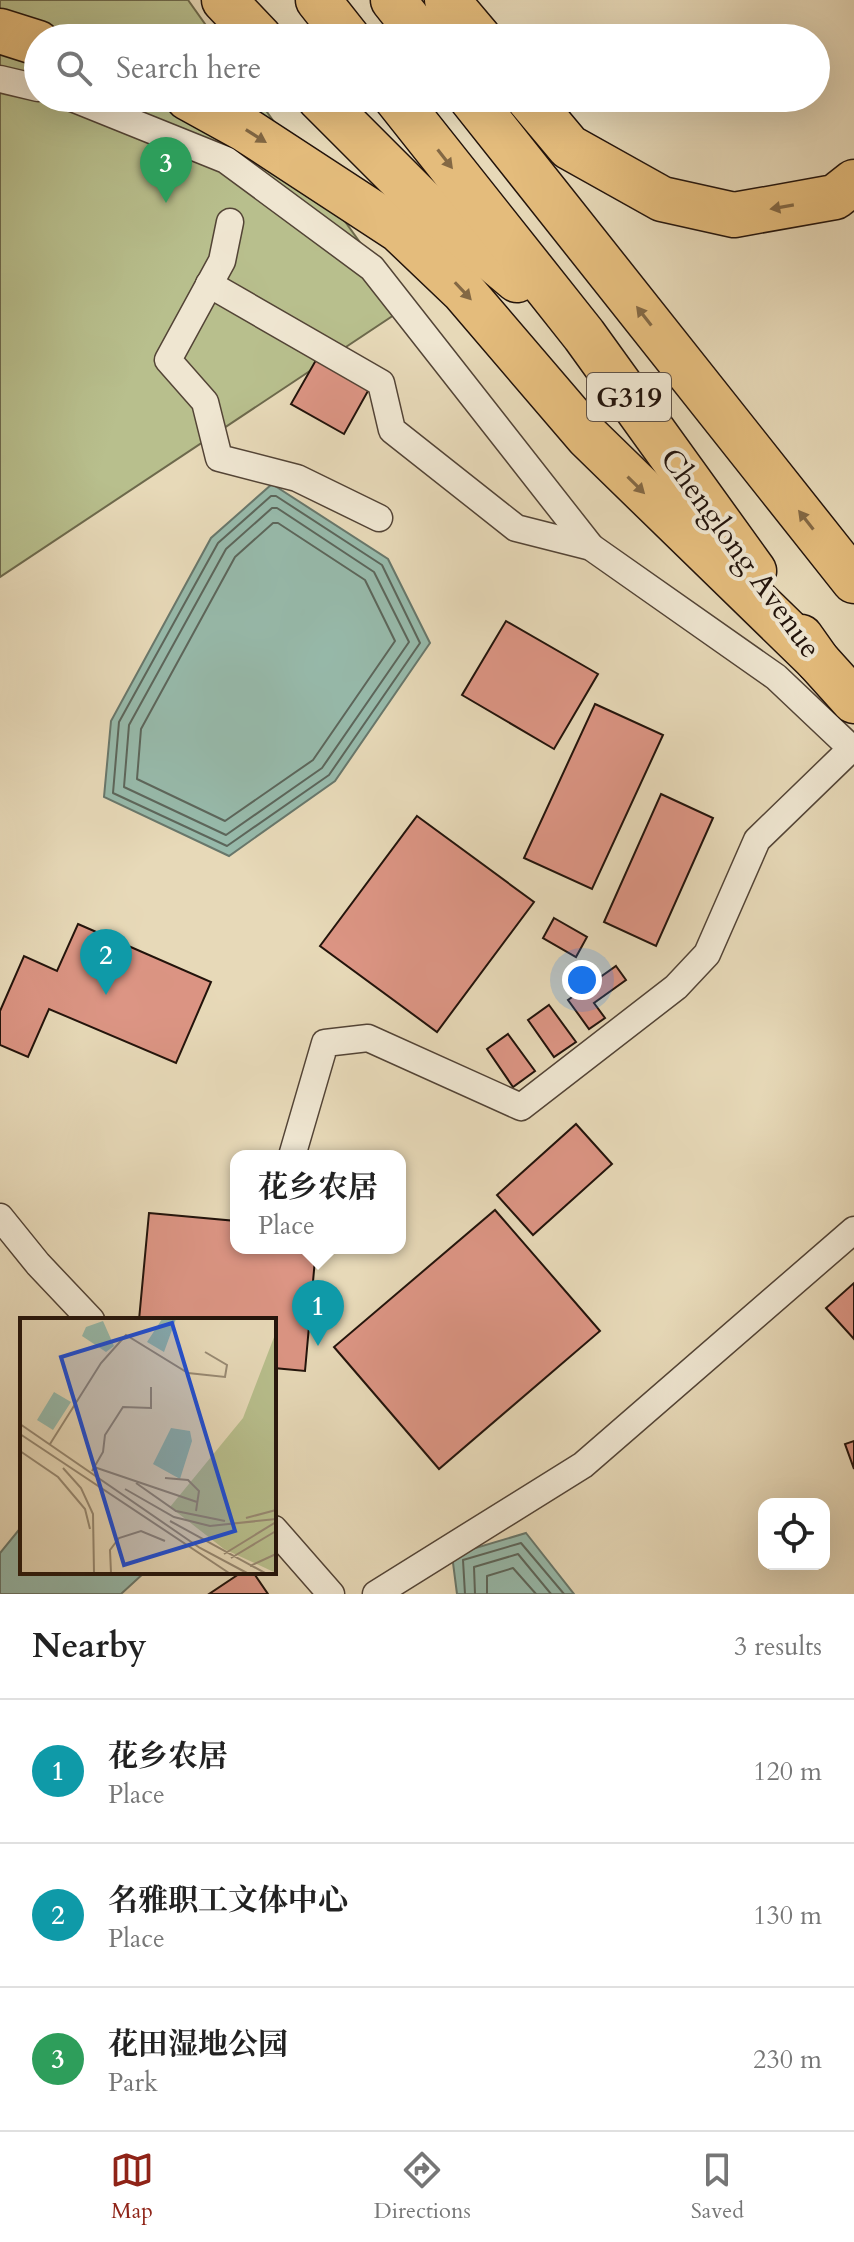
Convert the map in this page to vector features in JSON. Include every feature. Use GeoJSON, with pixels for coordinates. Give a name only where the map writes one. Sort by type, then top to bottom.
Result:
{"type":"FeatureCollection","features":[{"type":"Feature","properties":{"kind":"highway"},"geometry":{"type":"LineString","coordinates":[[224,0],[247,24]]}},
{"type":"Feature","properties":{"kind":"highway"},"geometry":{"type":"LineString","coordinates":[[318,0],[337,24]]}},
{"type":"Feature","properties":{"kind":"highway"},"geometry":{"type":"LineString","coordinates":[[393,0],[412,24]]}},
{"type":"Feature","properties":{"kind":"highway"},"geometry":{"type":"LineString","coordinates":[[447,0],[467,24]]}},
{"type":"Feature","properties":{"kind":"highway"},"geometry":{"type":"LineString","coordinates":[[0,31],[24,39]]}},
{"type":"Feature","properties":{"kind":"highway"},"geometry":{"type":"LineString","coordinates":[[213,112],[399,230],[463,291],[588,437],[818,661]]}},
{"type":"Feature","properties":{"kind":"highway"},"geometry":{"type":"LineString","coordinates":[[333,112],[421,200],[584,335]]}},
{"type":"Feature","properties":{"kind":"highway","name":"Chenglong Avenue"},"geometry":{"type":"LineString","coordinates":[[407,112],[584,335],[818,661],[854,701]]}},
{"type":"Feature","properties":{"kind":"highway","name":"G319"},"geometry":{"type":"LineString","coordinates":[[482,112],[854,581]]}},
{"type":"Feature","properties":{"kind":"highway"},"geometry":{"type":"LineString","coordinates":[[540,112],[569,147],[662,199],[734,215],[835,197],[854,182]]}},
{"type":"Feature","properties":{"kind":"street"},"geometry":{"type":"LineString","coordinates":[[0,79],[24,85]]}},
{"type":"Feature","properties":{"kind":"street"},"geometry":{"type":"LineString","coordinates":[[107,112],[226,160],[372,268],[591,547],[776,677],[853,747],[757,840],[707,954],[676,987],[521,1107],[368,1038],[325,1043],[294,1150]]}},
{"type":"Feature","properties":{"kind":"street"},"geometry":{"type":"LineString","coordinates":[[230,222],[222,261],[168,360],[205,402],[219,458],[297,478],[379,518]]}},
{"type":"Feature","properties":{"kind":"street"},"geometry":{"type":"LineString","coordinates":[[209,284],[381,383],[392,430],[516,528],[591,547]]}},
{"type":"Feature","properties":{"kind":"street"},"geometry":{"type":"LineString","coordinates":[[0,1217],[38,1264],[89,1318]]}},
{"type":"Feature","properties":{"kind":"street"},"geometry":{"type":"LineString","coordinates":[[376,1594],[583,1465],[854,1230]]}},
{"type":"Feature","properties":{"kind":"street"},"geometry":{"type":"LineString","coordinates":[[276,1531],[331,1594]]}},
{"type":"Feature","properties":{"kind":"green space"},"geometry":{"type":"Polygon","coordinates":[[[0,0],[188,0],[205,24],[24,24],[24,112],[267,112],[406,307],[0,577],[0,0]]]}},
{"type":"Feature","properties":{"kind":"water"},"geometry":{"type":"Polygon","coordinates":[[[272,484],[388,559],[430,643],[335,781],[229,856],[104,797],[111,721],[211,538],[272,484]]]}},
{"type":"Feature","properties":{"kind":"water"},"geometry":{"type":"Polygon","coordinates":[[[20,1528],[20,1574],[143,1574],[121,1594],[0,1594],[0,1553],[20,1528]]]}},
{"type":"Feature","properties":{"kind":"water"},"geometry":{"type":"Polygon","coordinates":[[[526,1533],[574,1594],[457,1594],[452,1555],[526,1533]]]}},
{"type":"Feature","properties":{"kind":"building"},"geometry":{"type":"Polygon","coordinates":[[[320,353],[373,382],[344,434],[291,404],[320,353]]]}},
{"type":"Feature","properties":{"kind":"building"},"geometry":{"type":"Polygon","coordinates":[[[506,621],[598,674],[554,749],[462,695],[506,621]]]}},
{"type":"Feature","properties":{"kind":"building"},"geometry":{"type":"Polygon","coordinates":[[[595,704],[663,735],[592,889],[524,858],[595,704]]]}},
{"type":"Feature","properties":{"kind":"building"},"geometry":{"type":"Polygon","coordinates":[[[661,794],[713,818],[656,946],[604,922],[661,794]]]}},
{"type":"Feature","properties":{"kind":"building"},"geometry":{"type":"Polygon","coordinates":[[[417,816],[534,902],[437,1032],[320,946],[417,816]]]}},
{"type":"Feature","properties":{"kind":"building"},"geometry":{"type":"Polygon","coordinates":[[[554,918],[587,937],[576,957],[543,938],[554,918]]]}},
{"type":"Feature","properties":{"kind":"building"},"geometry":{"type":"Polygon","coordinates":[[[78,924],[211,982],[176,1063],[49,1009],[28,1057],[0,1045],[0,1011],[24,956],[57,971],[78,924]]]}},
{"type":"Feature","properties":{"kind":"building"},"geometry":{"type":"Polygon","coordinates":[[[616,966],[626,980],[594,1003],[605,1018],[589,1029],[568,1000],[616,966]]]}},
{"type":"Feature","properties":{"kind":"building"},"geometry":{"type":"Polygon","coordinates":[[[549,1005],[576,1042],[554,1057],[528,1020],[549,1005]]]}},
{"type":"Feature","properties":{"kind":"building"},"geometry":{"type":"Polygon","coordinates":[[[508,1034],[535,1071],[513,1087],[487,1049],[508,1034]]]}},
{"type":"Feature","properties":{"kind":"building"},"geometry":{"type":"Polygon","coordinates":[[[576,1124],[612,1164],[533,1235],[497,1195],[576,1124]]]}},
{"type":"Feature","properties":{"kind":"building"},"geometry":{"type":"Polygon","coordinates":[[[495,1210],[600,1331],[439,1469],[334,1347],[495,1210]]]}},
{"type":"Feature","properties":{"kind":"building"},"geometry":{"type":"Polygon","coordinates":[[[149,1213],[230,1220],[230,1254],[315,1254],[305,1371],[276,1368],[276,1318],[139,1318],[149,1213]]]}},
{"type":"Feature","properties":{"kind":"building"},"geometry":{"type":"Polygon","coordinates":[[[854,1283],[854,1339],[826,1308],[854,1283]]]}},
{"type":"Feature","properties":{"kind":"building"},"geometry":{"type":"Polygon","coordinates":[[[854,1441],[854,1469],[845,1444],[854,1441]]]}},
{"type":"Feature","properties":{"kind":"building"},"geometry":{"type":"Polygon","coordinates":[[[239,1574],[254,1574],[268,1594],[209,1594],[239,1574]]]}},
{"type":"Feature","properties":{"kind":"place","name":"花田湿地公园"},"geometry":{"type":"Point","coordinates":[166,203]}},
{"type":"Feature","properties":{"kind":"place","name":"名雅职工文体中心"},"geometry":{"type":"Point","coordinates":[106,995]}},
{"type":"Feature","properties":{"kind":"place","name":"花乡农居"},"geometry":{"type":"Point","coordinates":[318,1346]}}]}
